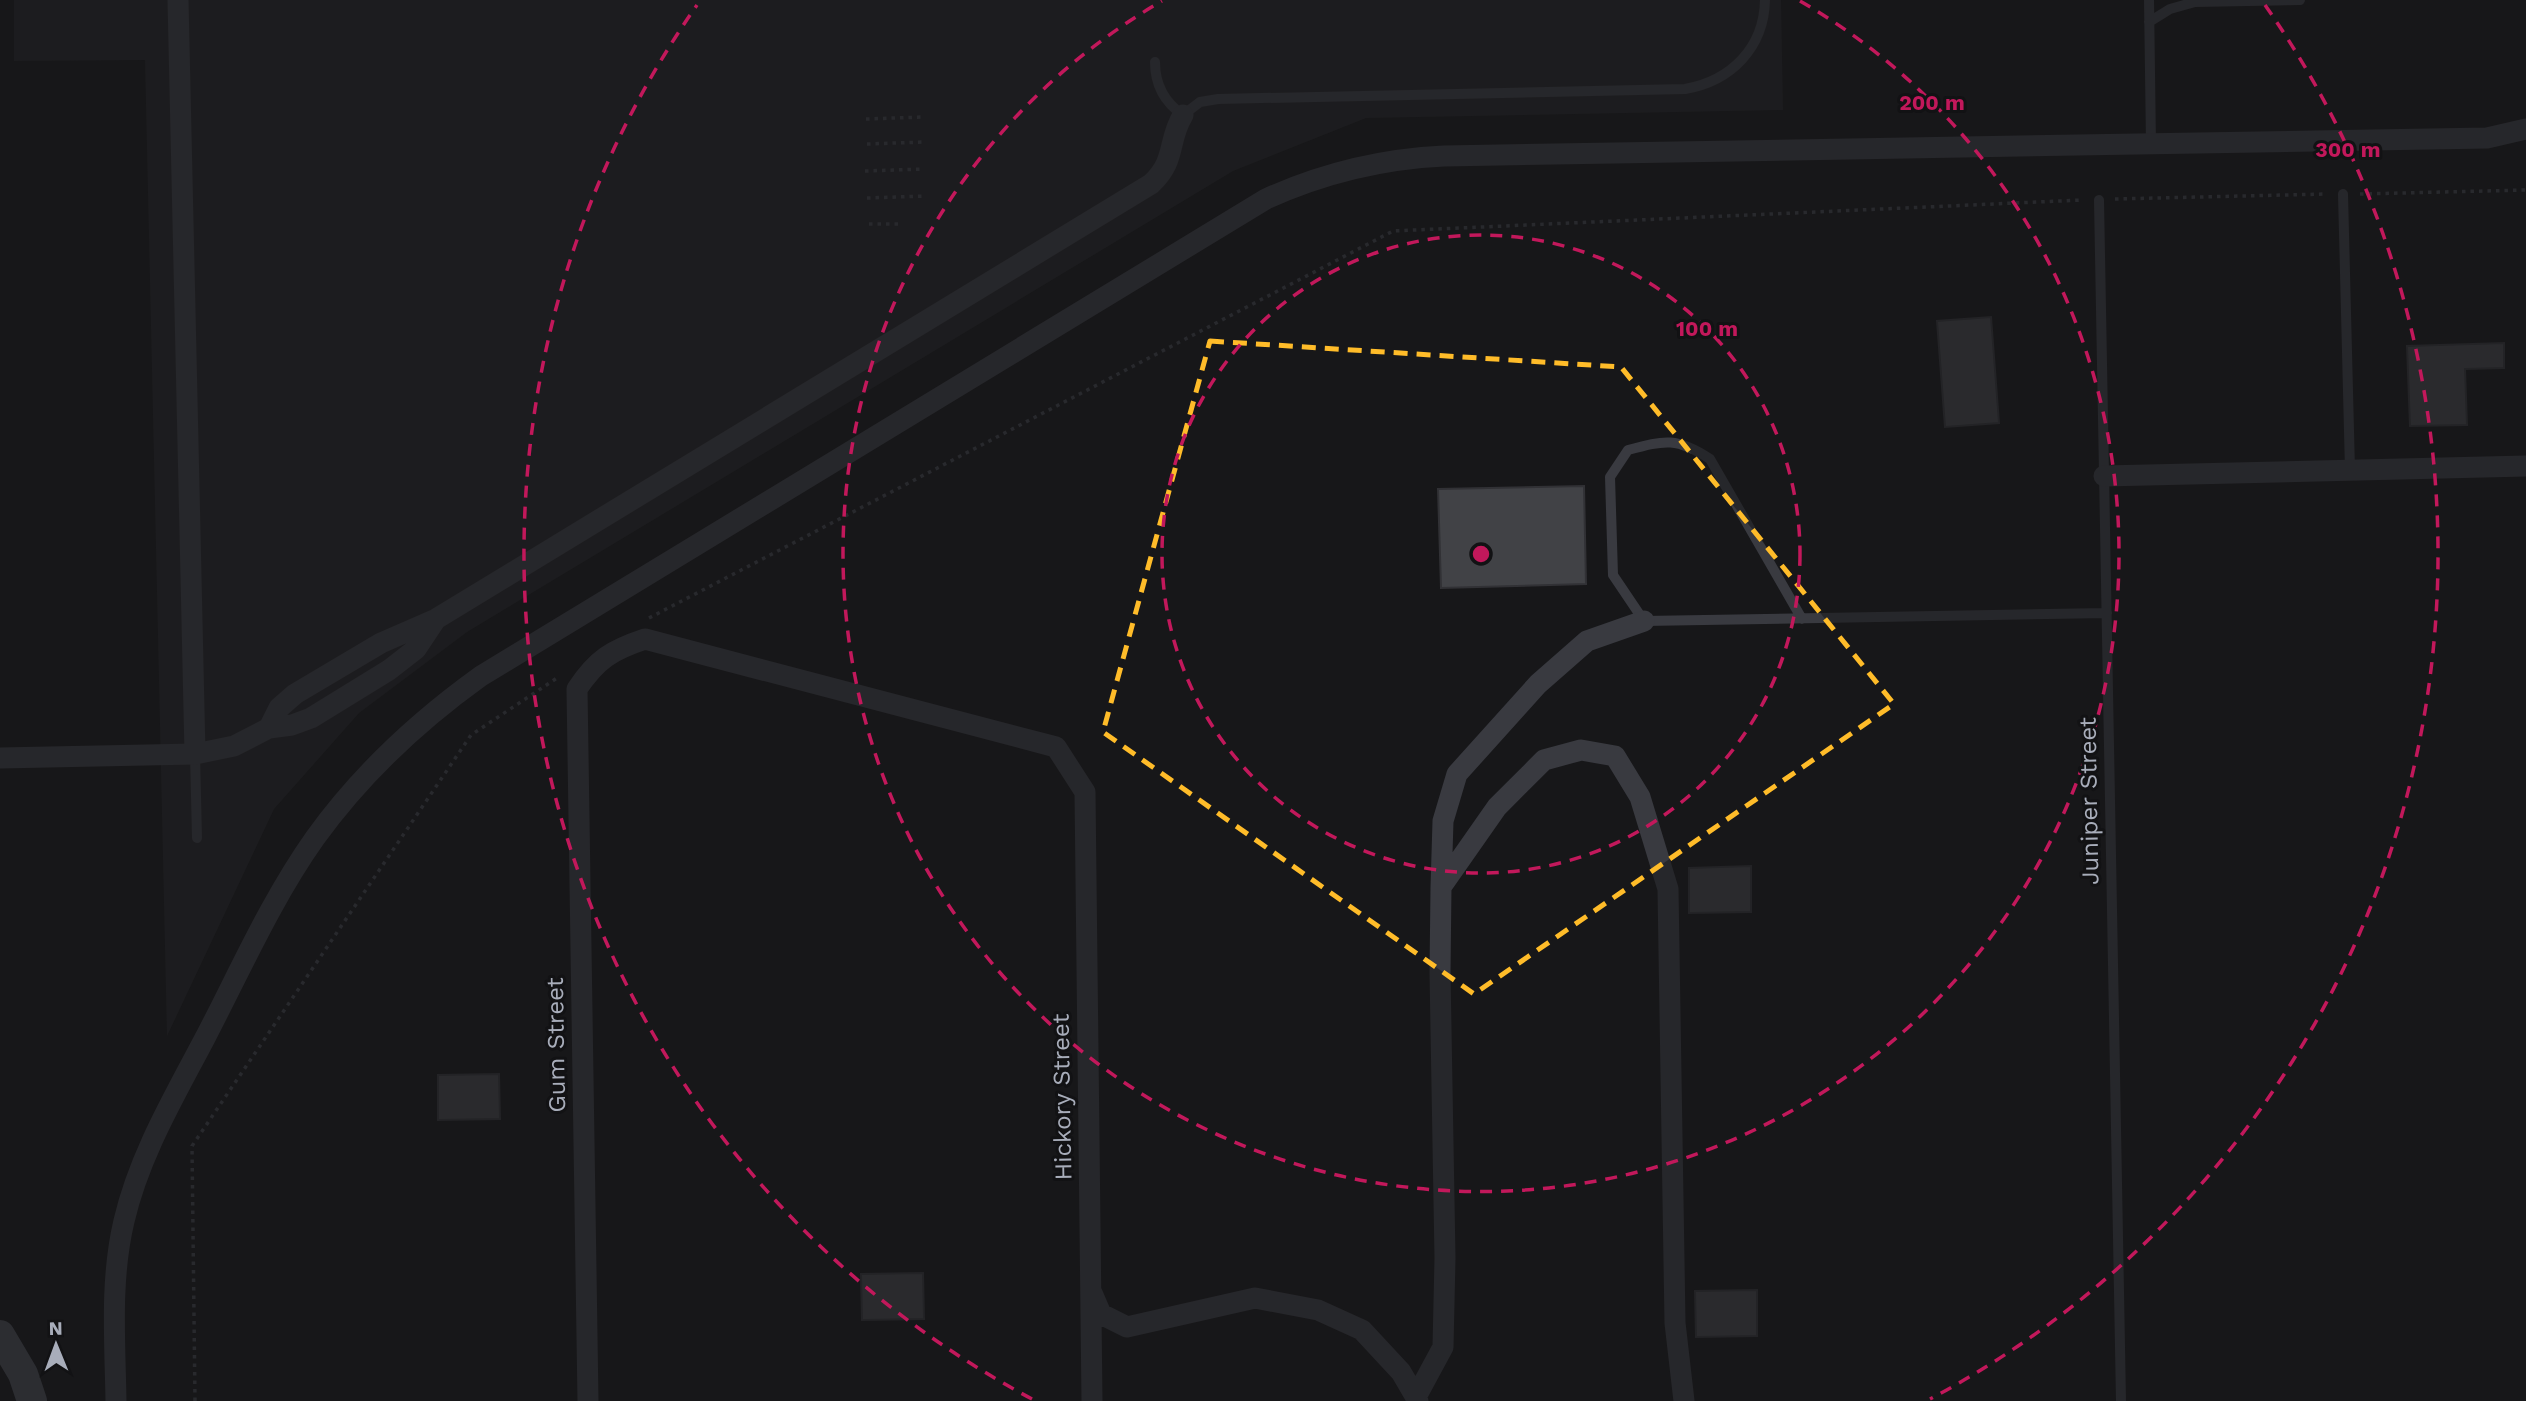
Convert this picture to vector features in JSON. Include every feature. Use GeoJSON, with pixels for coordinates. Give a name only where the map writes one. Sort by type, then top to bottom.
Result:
{"type":"FeatureCollection","features":[{"type":"Feature","properties":{"kind":"main road"},"geometry":{"type":"LineString","coordinates":[[0,1335],[23,1374],[32,1401]]}},
{"type":"Feature","properties":{"kind":"street"},"geometry":{"type":"LineString","coordinates":[[178,0],[195,754]]}},
{"type":"Feature","properties":{"kind":"street"},"geometry":{"type":"LineString","coordinates":[[269,728],[279,708],[295,694],[380,643],[436,619],[1151,184],[1170,159],[1177,124],[1183,115]]}},
{"type":"Feature","properties":{"kind":"street"},"geometry":{"type":"LineString","coordinates":[[116,1401],[115,1277],[123,1222],[152,1140],[274,907],[314,840],[337,808],[390,750],[449,698],[514,655],[1266,199],[1314,179],[1390,160],[1444,156],[2487,138],[2526,129]]}},
{"type":"Feature","properties":{"kind":"street"},"geometry":{"type":"LineString","coordinates":[[2104,476],[2526,466]]}},
{"type":"Feature","properties":{"kind":"street"},"geometry":{"type":"LineString","coordinates":[[0,758],[195,754],[234,746],[269,728],[302,722],[389,670],[416,649],[436,619]]}},
{"type":"Feature","properties":{"kind":"street"},"geometry":{"type":"LineString","coordinates":[[1417,1399],[1443,1347],[1445,1258],[1440,972],[1443,821],[1457,774],[1538,684],[1587,641],[1644,621]]}},
{"type":"Feature","properties":{"kind":"street","name":"Hickory Street"},"geometry":{"type":"LineString","coordinates":[[570,681],[615,649],[645,639],[1056,747],[1085,792],[1092,1401]]}},
{"type":"Feature","properties":{"kind":"street","name":"Gum Street"},"geometry":{"type":"LineString","coordinates":[[570,681],[588,1401]]}},
{"type":"Feature","properties":{"kind":"street"},"geometry":{"type":"LineString","coordinates":[[1441,887],[1497,807],[1544,760],[1581,750],[1615,757],[1640,797],[1668,889],[1675,1323],[1684,1401]]}},
{"type":"Feature","properties":{"kind":"street"},"geometry":{"type":"LineString","coordinates":[[1091,1291],[1101,1314],[1127,1327],[1255,1298],[1318,1310],[1362,1330],[1401,1371],[1417,1399]]}},
{"type":"Feature","properties":{"kind":"lane"},"geometry":{"type":"LineString","coordinates":[[1155,62],[1155,73],[1162,93],[1167,102],[1183,115],[1200,102],[1218,99],[1685,89],[1699,87],[1725,75],[1746,56],[1762,27],[1765,0]]}},
{"type":"Feature","properties":{"kind":"lane"},"geometry":{"type":"LineString","coordinates":[[2149,0],[2151,144]]}},
{"type":"Feature","properties":{"kind":"lane"},"geometry":{"type":"LineString","coordinates":[[2149,22],[2170,9],[2195,2],[2300,0]]}},
{"type":"Feature","properties":{"kind":"lane"},"geometry":{"type":"LineString","coordinates":[[2343,194],[2350,470]]}},
{"type":"Feature","properties":{"kind":"lane","name":"Juniper Street"},"geometry":{"type":"LineString","coordinates":[[2099,200],[2121,1401]]}},
{"type":"Feature","properties":{"kind":"lane"},"geometry":{"type":"LineString","coordinates":[[1802,618],[1710,458],[1688,444],[1656,442],[1628,450],[1609,477],[1613,575],[1644,621],[2107,613]]}},
{"type":"Feature","properties":{"kind":"lane"},"geometry":{"type":"LineString","coordinates":[[195,754],[197,838]]}},
{"type":"Feature","properties":{"kind":"path"},"geometry":{"type":"LineString","coordinates":[[866,119],[924,117]]}},
{"type":"Feature","properties":{"kind":"path"},"geometry":{"type":"LineString","coordinates":[[867,144],[925,142]]}},
{"type":"Feature","properties":{"kind":"path"},"geometry":{"type":"LineString","coordinates":[[865,171],[924,169]]}},
{"type":"Feature","properties":{"kind":"path"},"geometry":{"type":"LineString","coordinates":[[645,620],[1392,231],[2099,200],[2526,190]]}},
{"type":"Feature","properties":{"kind":"path"},"geometry":{"type":"LineString","coordinates":[[867,198],[926,197]]}},
{"type":"Feature","properties":{"kind":"path"},"geometry":{"type":"LineString","coordinates":[[869,224],[898,223]]}},
{"type":"Feature","properties":{"kind":"path"},"geometry":{"type":"LineString","coordinates":[[195,1401],[192,1146],[471,735],[570,681]]}},
{"type":"Feature","properties":{"kind":"highlighted area"},"geometry":{"type":"Polygon","coordinates":[[[1210,341],[1621,367],[1894,704],[1474,994],[1103,732],[1210,341]]]}},
{"type":"Feature","properties":{"kind":"shaded area"},"geometry":{"type":"Polygon","coordinates":[[[14,0],[1781,0],[1783,110],[1366,118],[1233,171],[467,632],[359,713],[274,809],[167,1036],[145,60],[14,61],[14,0]]]}},
{"type":"Feature","properties":{"kind":"building"},"geometry":{"type":"Polygon","coordinates":[[[1991,317],[1999,423],[1945,427],[1937,321],[1991,317]]]}},
{"type":"Feature","properties":{"kind":"building"},"geometry":{"type":"Polygon","coordinates":[[[2504,343],[2504,368],[2465,369],[2467,425],[2410,426],[2407,346],[2504,343]]]}},
{"type":"Feature","properties":{"kind":"building"},"geometry":{"type":"Polygon","coordinates":[[[1584,486],[1586,584],[1441,588],[1438,489],[1584,486]]]}},
{"type":"Feature","properties":{"kind":"building"},"geometry":{"type":"Polygon","coordinates":[[[1751,866],[1751,912],[1689,913],[1689,868],[1751,866]]]}},
{"type":"Feature","properties":{"kind":"building"},"geometry":{"type":"Polygon","coordinates":[[[499,1074],[500,1119],[438,1120],[438,1075],[499,1074]]]}},
{"type":"Feature","properties":{"kind":"building"},"geometry":{"type":"Polygon","coordinates":[[[923,1273],[924,1319],[862,1320],[861,1274],[923,1273]]]}},
{"type":"Feature","properties":{"kind":"building"},"geometry":{"type":"Polygon","coordinates":[[[1757,1290],[1757,1336],[1696,1337],[1695,1291],[1757,1290]]]}}]}
